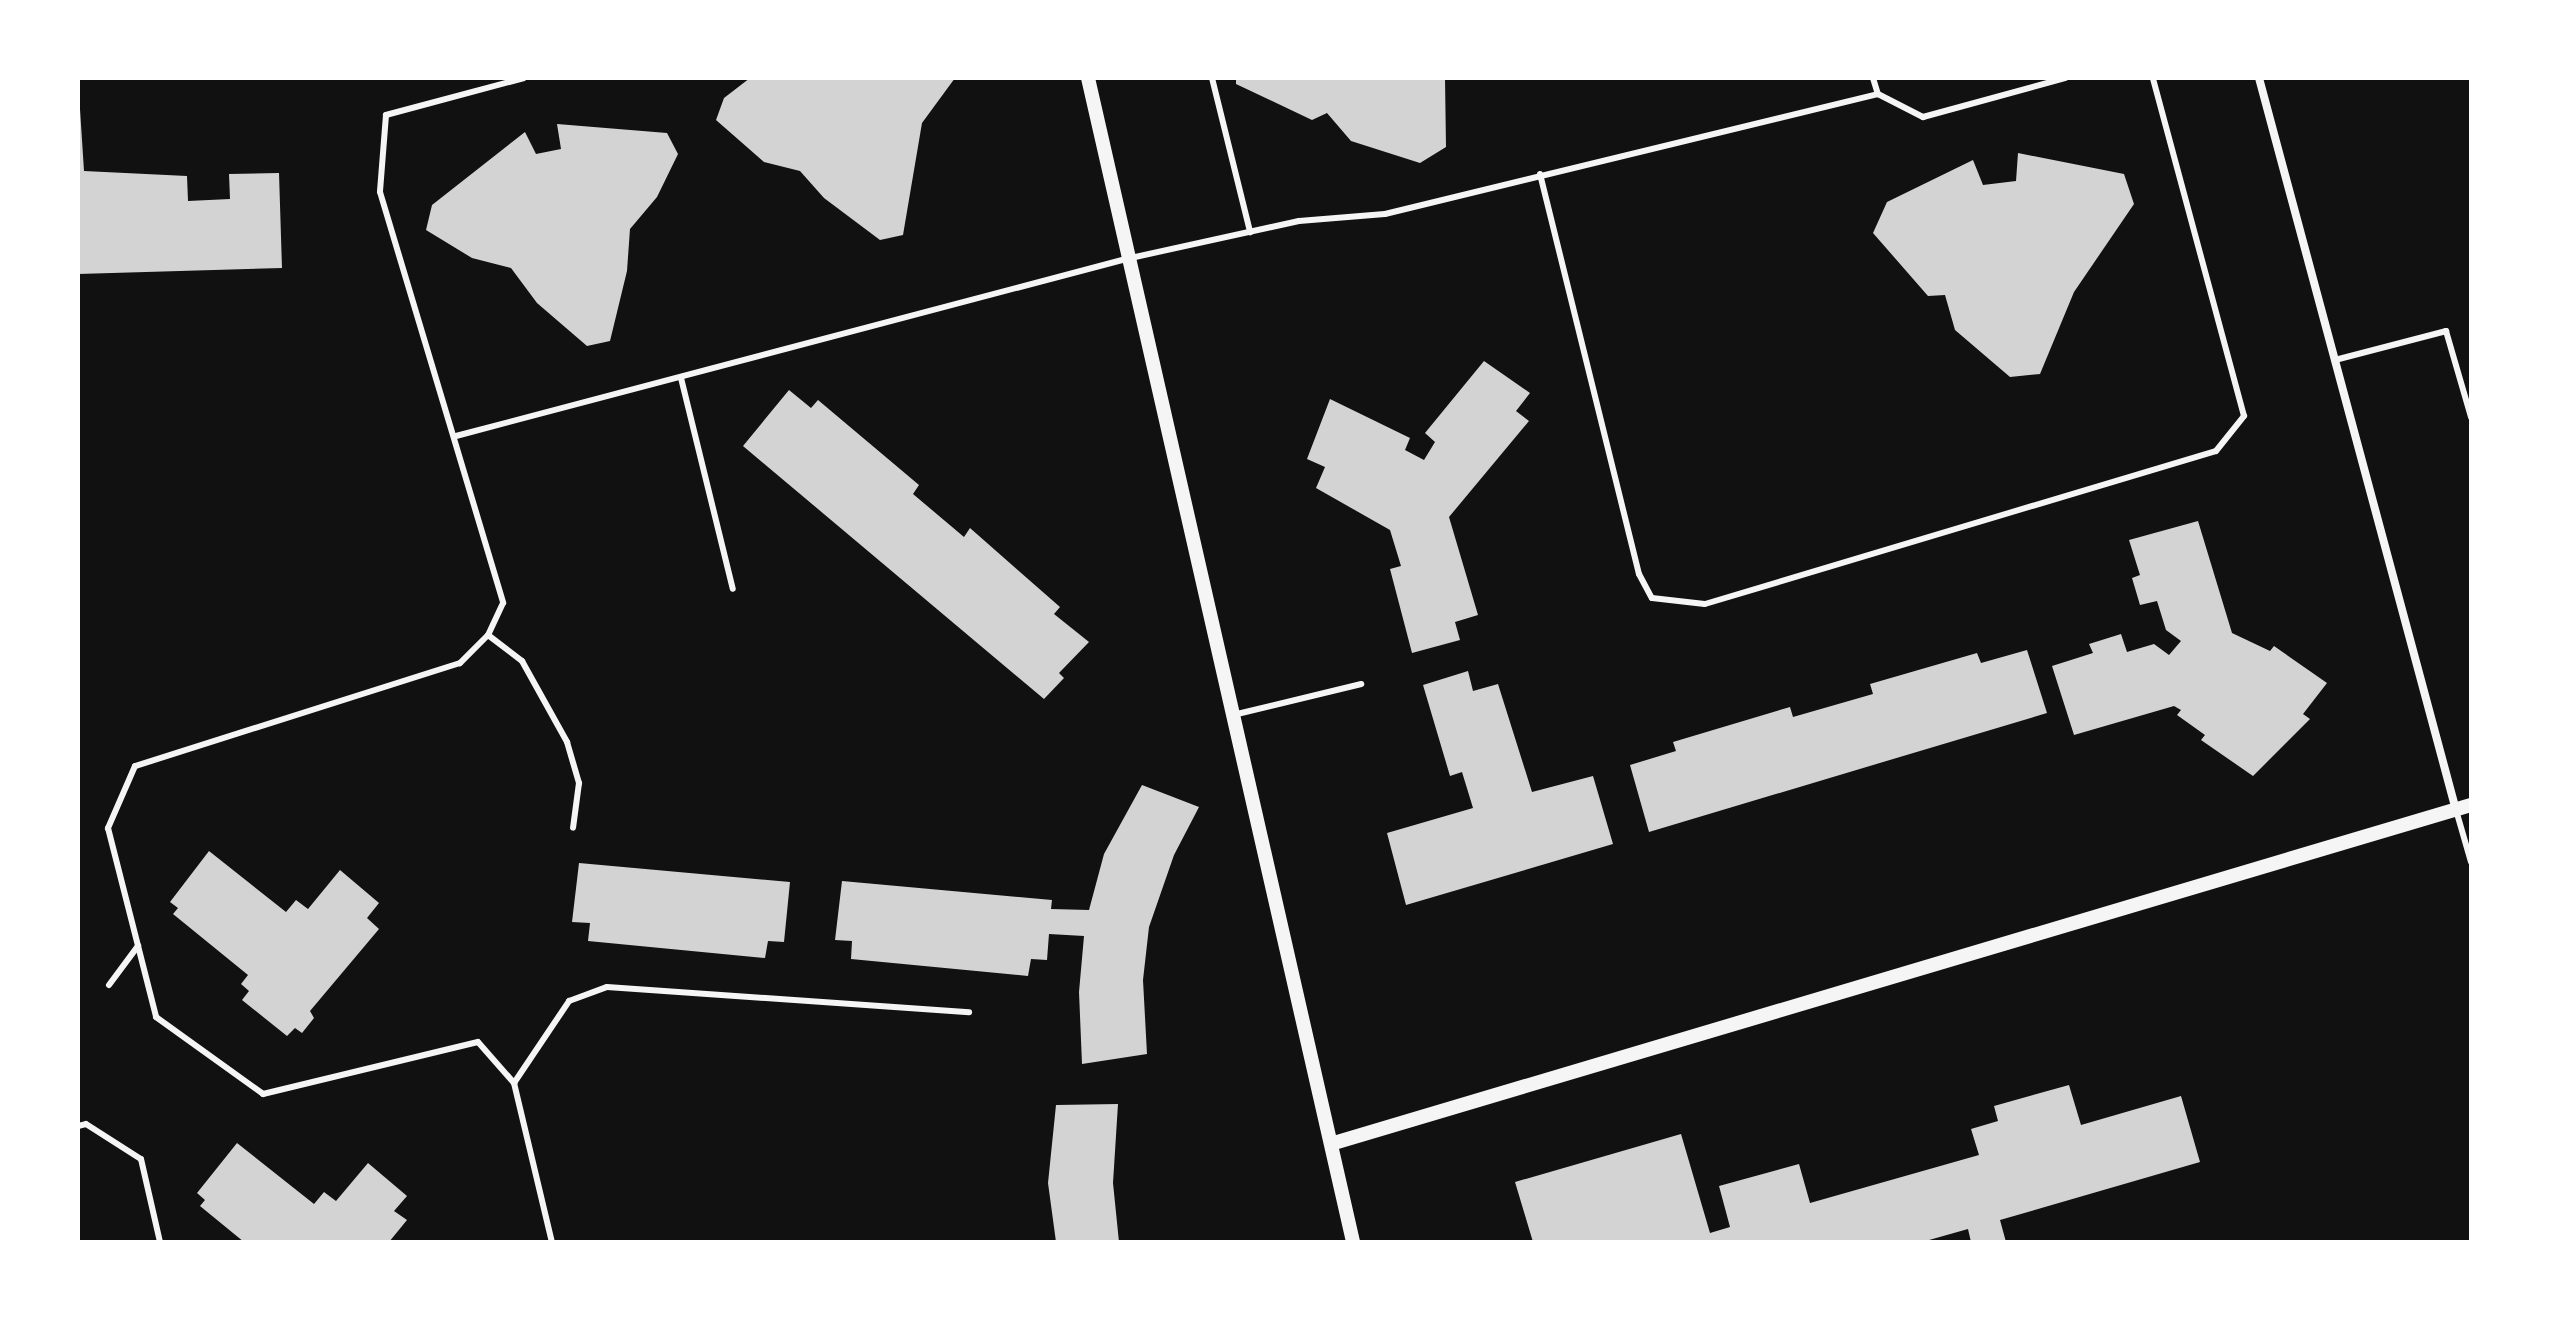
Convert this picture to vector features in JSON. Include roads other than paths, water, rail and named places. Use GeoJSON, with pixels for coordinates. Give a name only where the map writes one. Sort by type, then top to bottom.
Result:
{"type":"FeatureCollection","features":[{"type":"Feature","properties":{"kind":"street"},"geometry":{"type":"LineString","coordinates":[[1088,78],[1126,259],[1334,1143],[1353,1242]]}},
{"type":"Feature","properties":{"kind":"street"},"geometry":{"type":"LineString","coordinates":[[2259,78],[2456,810]]}},
{"type":"Feature","properties":{"kind":"street"},"geometry":{"type":"LineString","coordinates":[[1334,1143],[2471,805]]}},
{"type":"Feature","properties":{"kind":"lane"},"geometry":{"type":"LineString","coordinates":[[524,78],[386,115],[380,192],[456,436],[503,603],[488,635],[460,663],[135,766],[108,828],[156,1017],[263,1094],[478,1042],[514,1083],[552,1242]]}},
{"type":"Feature","properties":{"kind":"lane"},"geometry":{"type":"LineString","coordinates":[[1212,78],[1250,232]]}},
{"type":"Feature","properties":{"kind":"lane"},"geometry":{"type":"LineString","coordinates":[[1873,78],[1878,94]]}},
{"type":"Feature","properties":{"kind":"lane"},"geometry":{"type":"LineString","coordinates":[[2030,78],[2032,87]]}},
{"type":"Feature","properties":{"kind":"lane"},"geometry":{"type":"LineString","coordinates":[[456,436],[1126,259],[1299,221],[1385,214],[1878,94],[1923,117],[2066,78]]}},
{"type":"Feature","properties":{"kind":"lane"},"geometry":{"type":"LineString","coordinates":[[1540,174],[1639,574],[1652,598],[1705,604],[2216,451],[2244,416],[2153,78]]}},
{"type":"Feature","properties":{"kind":"lane"},"geometry":{"type":"LineString","coordinates":[[2335,360],[2446,331],[2471,417]]}},
{"type":"Feature","properties":{"kind":"lane"},"geometry":{"type":"LineString","coordinates":[[681,378],[733,589]]}},
{"type":"Feature","properties":{"kind":"lane"},"geometry":{"type":"LineString","coordinates":[[488,635],[522,661],[567,742],[579,783],[573,828]]}},
{"type":"Feature","properties":{"kind":"lane"},"geometry":{"type":"LineString","coordinates":[[1233,715],[1361,684]]}},
{"type":"Feature","properties":{"kind":"lane"},"geometry":{"type":"LineString","coordinates":[[2456,810],[2471,862]]}},
{"type":"Feature","properties":{"kind":"lane"},"geometry":{"type":"LineString","coordinates":[[109,985],[138,946]]}},
{"type":"Feature","properties":{"kind":"lane"},"geometry":{"type":"LineString","coordinates":[[514,1083],[569,1001],[607,987],[969,1012]]}},
{"type":"Feature","properties":{"kind":"lane"},"geometry":{"type":"LineString","coordinates":[[78,1126],[86,1124],[141,1159],[160,1242]]}}]}
